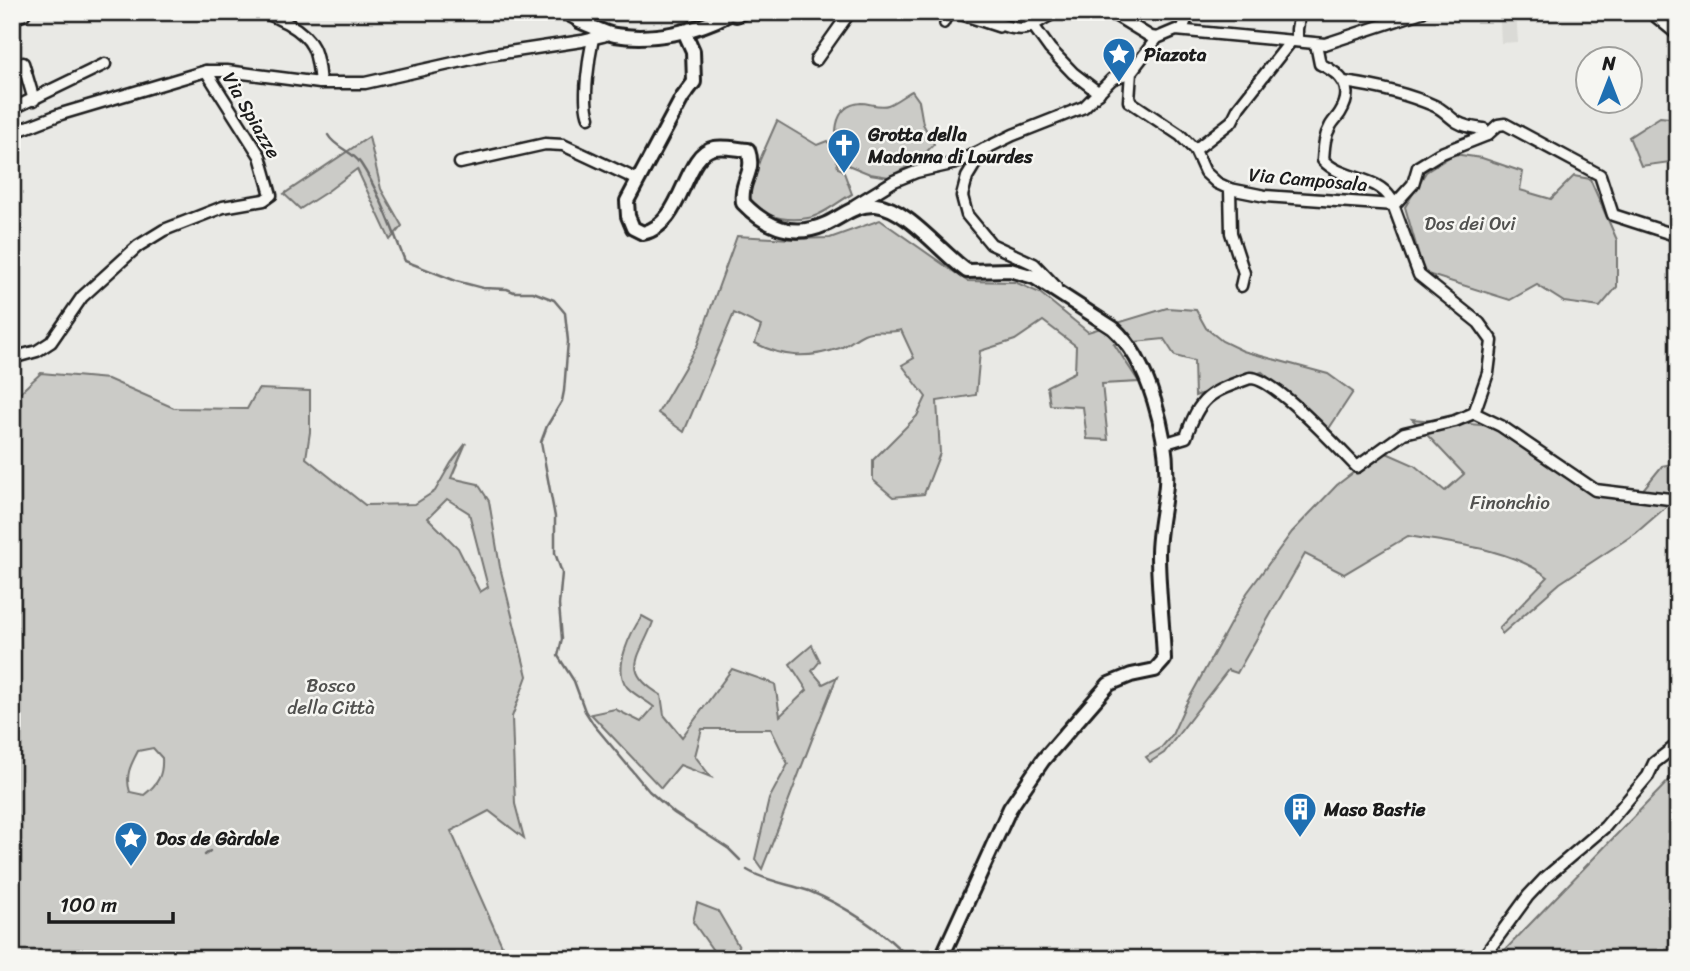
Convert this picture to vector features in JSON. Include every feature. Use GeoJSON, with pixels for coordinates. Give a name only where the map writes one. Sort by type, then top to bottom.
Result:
{"type":"FeatureCollection","features":[{"type":"Feature","properties":{"kind":"main road"},"geometry":{"type":"LineString","coordinates":[[12,16],[22,12]]}},
{"type":"Feature","properties":{"kind":"street"},"geometry":{"type":"LineString","coordinates":[[261,12],[270,14],[304,33],[314,46],[320,83]]}},
{"type":"Feature","properties":{"kind":"street"},"geometry":{"type":"LineString","coordinates":[[562,12],[613,35],[648,36],[684,31],[727,13],[743,12]]}},
{"type":"Feature","properties":{"kind":"street"},"geometry":{"type":"LineString","coordinates":[[699,26],[712,12]]}},
{"type":"Feature","properties":{"kind":"street"},"geometry":{"type":"LineString","coordinates":[[816,60],[850,12]]}},
{"type":"Feature","properties":{"kind":"street"},"geometry":{"type":"LineString","coordinates":[[944,24],[950,12],[1014,32]]}},
{"type":"Feature","properties":{"kind":"street"},"geometry":{"type":"LineString","coordinates":[[974,12],[1004,26],[1027,28],[1056,12]]}},
{"type":"Feature","properties":{"kind":"street"},"geometry":{"type":"LineString","coordinates":[[1110,12],[1157,38]]}},
{"type":"Feature","properties":{"kind":"street"},"geometry":{"type":"LineString","coordinates":[[1182,30],[1189,12]]}},
{"type":"Feature","properties":{"kind":"street"},"geometry":{"type":"LineString","coordinates":[[1195,150],[1232,121],[1240,107],[1294,41],[1300,12]]}},
{"type":"Feature","properties":{"kind":"street"},"geometry":{"type":"LineString","coordinates":[[684,31],[693,51],[694,82],[682,98],[628,201],[628,216],[633,228],[643,233],[656,230],[667,220],[701,155],[714,148],[748,150],[751,165],[741,190],[743,203],[769,225],[787,230],[811,229],[827,224],[894,181],[916,172],[956,163],[1013,135],[1084,107],[1112,79],[1131,72],[1157,38],[1176,30],[1325,44],[1422,12]]}},
{"type":"Feature","properties":{"kind":"street"},"geometry":{"type":"LineString","coordinates":[[1650,12],[1678,35]]}},
{"type":"Feature","properties":{"kind":"street"},"geometry":{"type":"LineString","coordinates":[[1032,24],[1050,49],[1073,73],[1099,93]]}},
{"type":"Feature","properties":{"kind":"street","name":"Via Spiazze"},"geometry":{"type":"LineString","coordinates":[[12,133],[61,114],[206,71],[227,71],[320,83],[365,83],[489,55],[609,33]]}},
{"type":"Feature","properties":{"kind":"street"},"geometry":{"type":"LineString","coordinates":[[589,117],[585,107],[593,38]]}},
{"type":"Feature","properties":{"kind":"street"},"geometry":{"type":"LineString","coordinates":[[1166,443],[1185,438],[1193,416],[1203,401],[1250,378],[1264,382],[1297,407],[1357,467],[1404,433],[1455,421],[1474,413],[1488,373],[1492,341],[1479,323],[1419,275],[1394,205],[1386,191],[1372,182],[1331,168],[1323,160],[1324,144],[1330,126],[1341,112],[1345,100],[1344,82],[1336,72],[1321,64],[1316,44]]}},
{"type":"Feature","properties":{"kind":"street"},"geometry":{"type":"LineString","coordinates":[[23,63],[34,100]]}},
{"type":"Feature","properties":{"kind":"street"},"geometry":{"type":"LineString","coordinates":[[12,109],[105,64]]}},
{"type":"Feature","properties":{"kind":"street","name":"Via Spiazze"},"geometry":{"type":"LineString","coordinates":[[12,358],[37,352],[51,342],[82,297],[138,246],[164,230],[223,207],[264,200],[271,195],[260,156],[206,71]]}},
{"type":"Feature","properties":{"kind":"street","name":"Via Camposala"},"geometry":{"type":"LineString","coordinates":[[1131,72],[1129,101],[1180,135],[1195,150],[1205,172],[1217,183],[1230,189],[1265,196],[1394,205]]}},
{"type":"Feature","properties":{"kind":"street"},"geometry":{"type":"LineString","coordinates":[[1344,82],[1378,86],[1393,93],[1416,98],[1448,113],[1455,121],[1484,129],[1487,135]]}},
{"type":"Feature","properties":{"kind":"street"},"geometry":{"type":"LineString","coordinates":[[1394,205],[1413,184],[1418,167],[1439,154],[1487,135],[1498,125],[1505,124],[1600,175],[1613,215],[1678,236]]}},
{"type":"Feature","properties":{"kind":"street"},"geometry":{"type":"LineString","coordinates":[[460,163],[545,144],[564,145],[638,180]]}},
{"type":"Feature","properties":{"kind":"street"},"geometry":{"type":"LineString","coordinates":[[984,149],[967,177],[962,196],[967,215],[991,244],[1034,264],[1057,288],[1061,297]]}},
{"type":"Feature","properties":{"kind":"street"},"geometry":{"type":"LineString","coordinates":[[1230,189],[1231,233],[1244,273],[1241,286]]}},
{"type":"Feature","properties":{"kind":"street"},"geometry":{"type":"LineString","coordinates":[[843,213],[854,208],[876,205],[895,211],[967,271],[1010,270],[1034,277],[1112,328],[1137,356],[1166,443],[1166,484],[1158,551],[1164,660],[1155,670],[1131,675],[1109,684],[1043,760],[1010,808],[942,959]]}},
{"type":"Feature","properties":{"kind":"street"},"geometry":{"type":"LineString","coordinates":[[1474,413],[1501,426],[1595,490],[1678,500]]}},
{"type":"Feature","properties":{"kind":"street"},"geometry":{"type":"LineString","coordinates":[[1482,959],[1528,896],[1605,827],[1648,776],[1654,763],[1678,744]]}},
{"type":"Feature","properties":{"kind":"shaded area"},"geometry":{"type":"Polygon","coordinates":[[[1495,12],[1516,12],[1518,42],[1501,43],[1500,22],[1495,21],[1495,12]]]}},
{"type":"Feature","properties":{"kind":"green space"},"geometry":{"type":"Polygon","coordinates":[[[912,91],[919,101],[923,124],[934,144],[918,161],[889,177],[870,174],[838,161],[837,125],[844,110],[861,103],[888,105],[912,91]]]}},
{"type":"Feature","properties":{"kind":"green space"},"geometry":{"type":"Polygon","coordinates":[[[1660,117],[1678,119],[1678,161],[1641,166],[1629,137],[1660,117]]]}},
{"type":"Feature","properties":{"kind":"green space"},"geometry":{"type":"Polygon","coordinates":[[[777,121],[817,145],[827,141],[835,152],[838,168],[843,170],[852,194],[808,218],[779,218],[761,211],[750,197],[748,187],[777,121]]]}},
{"type":"Feature","properties":{"kind":"green space"},"geometry":{"type":"Polygon","coordinates":[[[369,137],[381,189],[402,226],[390,240],[357,169],[300,209],[284,194],[369,137]]]}},
{"type":"Feature","properties":{"kind":"green space","name":"Dos dei Ovi"},"geometry":{"type":"Polygon","coordinates":[[[1454,154],[1482,158],[1523,172],[1520,190],[1551,199],[1574,176],[1590,179],[1617,240],[1617,287],[1600,307],[1564,302],[1537,285],[1510,300],[1424,273],[1405,207],[1426,172],[1454,154]]]}},
{"type":"Feature","properties":{"kind":"green space"},"geometry":{"type":"Polygon","coordinates":[[[880,220],[967,281],[1015,282],[1040,293],[1088,332],[1167,308],[1196,310],[1206,328],[1222,341],[1243,351],[1328,374],[1353,392],[1328,430],[1262,372],[1195,396],[1194,361],[1175,356],[1164,339],[1114,344],[1139,382],[1102,384],[1108,440],[1087,439],[1083,407],[1050,405],[1047,386],[1075,372],[1076,346],[1043,321],[1015,340],[980,351],[976,395],[937,401],[940,453],[924,494],[893,497],[873,480],[873,460],[917,416],[926,397],[902,365],[914,358],[901,330],[868,333],[840,348],[817,354],[786,354],[755,343],[761,326],[734,313],[684,432],[658,413],[697,346],[737,236],[830,238],[880,220]]]}},
{"type":"Feature","properties":{"kind":"green space","name":"Bosco della Città"},"geometry":{"type":"Polygon","coordinates":[[[41,373],[108,379],[174,408],[247,409],[258,389],[310,391],[310,432],[306,458],[365,505],[415,504],[435,491],[466,443],[451,478],[478,484],[489,501],[500,567],[527,676],[512,717],[515,804],[524,838],[489,811],[451,831],[508,959],[12,959],[12,400],[41,373]],[[447,499],[428,518],[458,548],[480,592],[488,587],[469,513],[447,499]],[[153,748],[138,751],[135,756],[128,776],[130,792],[144,795],[159,779],[162,758],[153,748]]]}},
{"type":"Feature","properties":{"kind":"green space","name":"Finonchio"},"geometry":{"type":"Polygon","coordinates":[[[1412,419],[1492,426],[1598,494],[1637,497],[1662,466],[1678,463],[1678,500],[1674,500],[1636,533],[1560,583],[1502,634],[1499,628],[1548,577],[1516,559],[1463,545],[1408,536],[1344,574],[1305,554],[1237,673],[1228,670],[1164,753],[1150,762],[1146,757],[1161,748],[1172,735],[1247,593],[1292,532],[1337,485],[1382,451],[1414,465],[1445,491],[1464,474],[1412,419]]]}},
{"type":"Feature","properties":{"kind":"green space"},"geometry":{"type":"Polygon","coordinates":[[[642,616],[653,622],[636,663],[637,670],[640,678],[661,695],[664,715],[682,737],[732,669],[775,684],[780,716],[807,690],[790,664],[812,645],[820,661],[812,671],[823,684],[837,677],[762,869],[755,859],[769,799],[788,764],[771,729],[702,729],[695,756],[711,777],[680,765],[661,788],[591,714],[615,709],[641,722],[654,707],[627,687],[621,670],[628,640],[642,616]]]}},
{"type":"Feature","properties":{"kind":"green space"},"geometry":{"type":"Polygon","coordinates":[[[1678,771],[1678,959],[1499,959],[1503,952],[1678,771]]]}},
{"type":"Feature","properties":{"kind":"green space"},"geometry":{"type":"Polygon","coordinates":[[[697,903],[718,911],[746,959],[719,959],[693,922],[697,903]]]}},
{"type":"Feature","properties":{"kind":"waterway"},"geometry":{"type":"LineString","coordinates":[[328,135],[353,156],[368,175],[405,261],[456,281],[483,288],[533,292],[554,300],[565,313],[568,341],[564,391],[562,401],[541,442],[555,517],[555,553],[562,573],[559,605],[562,639],[558,656],[574,681],[585,711],[594,725],[649,791],[674,813],[729,849],[740,860]]}},
{"type":"Feature","properties":{"kind":"waterway"},"geometry":{"type":"LineString","coordinates":[[205,855],[210,851]]}},
{"type":"Feature","properties":{"kind":"waterway"},"geometry":{"type":"LineString","coordinates":[[747,870],[769,880],[809,891],[835,903],[876,929],[909,959]]}},
{"type":"Feature","properties":{"kind":"place","name":"Piazota"},"geometry":{"type":"Point","coordinates":[1119,84]}},
{"type":"Feature","properties":{"kind":"place","name":"Grotta della Madonna di Lourdes"},"geometry":{"type":"Point","coordinates":[844,175]}},
{"type":"Feature","properties":{"kind":"place","name":"Maso Bastie"},"geometry":{"type":"Point","coordinates":[1300,839]}},
{"type":"Feature","properties":{"kind":"place","name":"Dos de Gàrdole"},"geometry":{"type":"Point","coordinates":[131,868]}}]}
